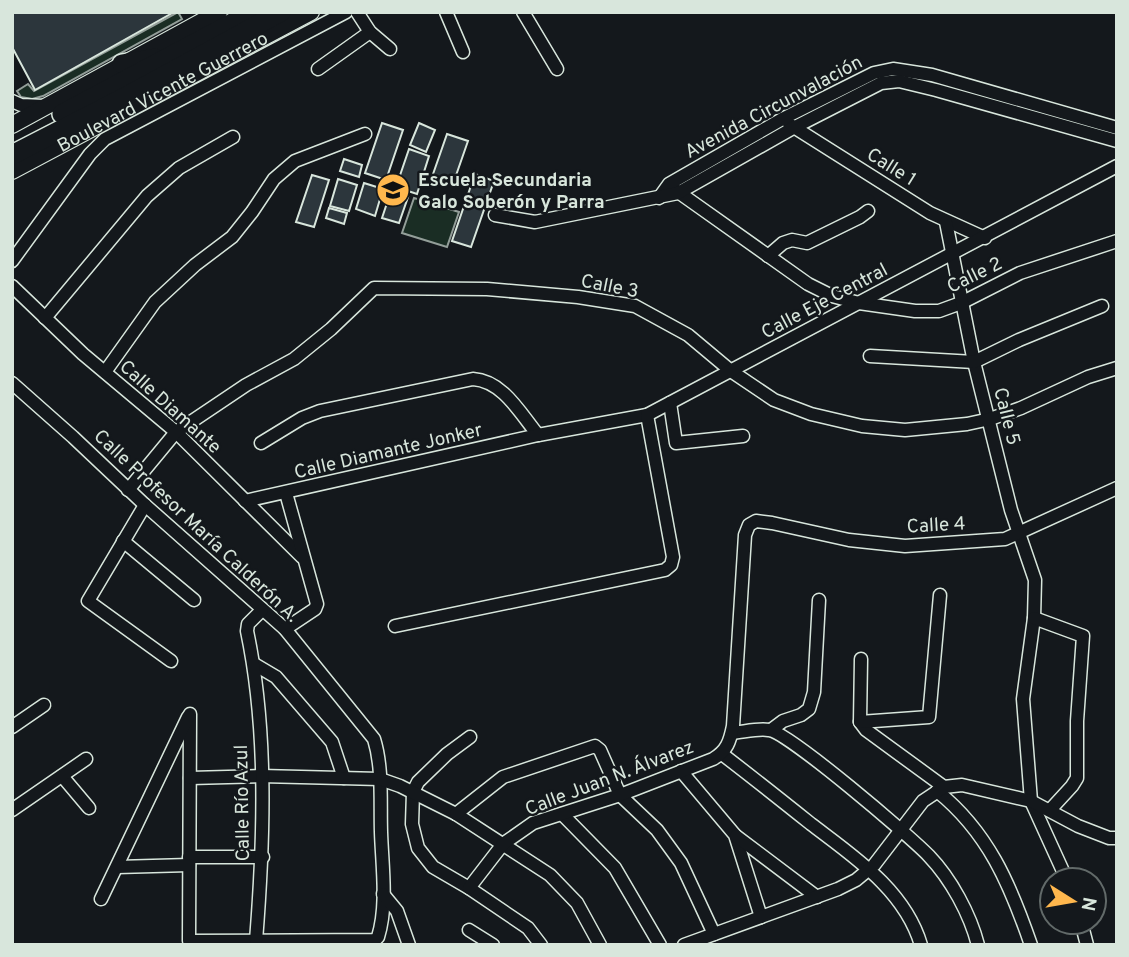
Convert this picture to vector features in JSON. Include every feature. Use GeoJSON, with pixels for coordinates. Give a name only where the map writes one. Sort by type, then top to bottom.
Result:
{"type":"FeatureCollection","features":[{"type":"Feature","properties":{"kind":"highway","name":"Boulevard Vicente Guerrero"},"geometry":{"type":"LineString","coordinates":[[12,140],[253,12]]}},
{"type":"Feature","properties":{"kind":"highway","name":"Boulevard Vicente Guerrero"},"geometry":{"type":"LineString","coordinates":[[12,155],[281,12]]}},
{"type":"Feature","properties":{"kind":"highway"},"geometry":{"type":"LineString","coordinates":[[122,64],[170,56]]}},
{"type":"Feature","properties":{"kind":"main road"},"geometry":{"type":"LineString","coordinates":[[12,125],[219,12]]}},
{"type":"Feature","properties":{"kind":"main road","name":"Boulevard Vicente Guerrero"},"geometry":{"type":"LineString","coordinates":[[12,170],[311,12]]}},
{"type":"Feature","properties":{"kind":"street"},"geometry":{"type":"LineString","coordinates":[[12,261],[90,155],[105,139],[346,12]]}},
{"type":"Feature","properties":{"kind":"street"},"geometry":{"type":"LineString","coordinates":[[357,12],[370,32],[390,49]]}},
{"type":"Feature","properties":{"kind":"street"},"geometry":{"type":"LineString","coordinates":[[446,12],[463,52]]}},
{"type":"Feature","properties":{"kind":"street"},"geometry":{"type":"LineString","coordinates":[[523,12],[557,69]]}},
{"type":"Feature","properties":{"kind":"street"},"geometry":{"type":"LineString","coordinates":[[318,69],[370,32]]}},
{"type":"Feature","properties":{"kind":"street","name":"Avenida Circunvalación"},"geometry":{"type":"LineString","coordinates":[[495,215],[536,222],[659,198],[874,73],[893,69],[932,75],[1117,128]]}},
{"type":"Feature","properties":{"kind":"street","name":"Avenida Circunvalación"},"geometry":{"type":"LineString","coordinates":[[789,123],[881,83],[899,81],[1117,141]]}},
{"type":"Feature","properties":{"kind":"street"},"geometry":{"type":"LineString","coordinates":[[12,101],[21,105],[44,106]]}},
{"type":"Feature","properties":{"kind":"street","name":"Calle 1"},"geometry":{"type":"LineString","coordinates":[[789,123],[946,222],[985,238]]}},
{"type":"Feature","properties":{"kind":"street"},"geometry":{"type":"LineString","coordinates":[[104,372],[155,302],[195,265],[232,237],[274,179],[295,161],[365,134]]}},
{"type":"Feature","properties":{"kind":"street"},"geometry":{"type":"LineString","coordinates":[[46,318],[147,196],[179,168],[233,137]]}},
{"type":"Feature","properties":{"kind":"street","name":"Calle Eje Central"},"geometry":{"type":"LineString","coordinates":[[538,435],[647,415],[1117,166]]}},
{"type":"Feature","properties":{"kind":"street","name":"Calle 2"},"geometry":{"type":"LineString","coordinates":[[673,189],[808,284],[832,296],[859,303],[915,310],[939,311],[961,303],[1020,273],[1117,241]]}},
{"type":"Feature","properties":{"kind":"street"},"geometry":{"type":"LineString","coordinates":[[768,256],[783,243],[797,240],[807,243],[868,211]]}},
{"type":"Feature","properties":{"kind":"street","name":"Calle 5"},"geometry":{"type":"LineString","coordinates":[[946,222],[974,362],[1011,510],[1035,580],[1034,618],[1023,698],[1031,801]]}},
{"type":"Feature","properties":{"kind":"street","name":"Calle Diamante"},"geometry":{"type":"LineString","coordinates":[[12,286],[104,372],[176,432],[302,557]]}},
{"type":"Feature","properties":{"kind":"street","name":"Calle 3"},"geometry":{"type":"LineString","coordinates":[[128,490],[176,432],[246,385],[294,359],[331,329],[365,294],[374,288],[385,286],[487,289],[635,306],[688,335],[731,371],[774,400],[811,414],[862,426],[905,430],[990,419],[1021,408],[1088,377],[1117,368]]}},
{"type":"Feature","properties":{"kind":"street"},"geometry":{"type":"LineString","coordinates":[[870,356],[974,362],[1019,340],[1102,306]]}},
{"type":"Feature","properties":{"kind":"street"},"geometry":{"type":"LineString","coordinates":[[261,443],[302,418],[320,411],[473,379],[486,380],[497,386],[538,435]]}},
{"type":"Feature","properties":{"kind":"street","name":"Calle Profesor María Calderón A."},"geometry":{"type":"LineString","coordinates":[[12,383],[285,629],[374,739],[380,779],[383,894],[380,931],[375,940],[256,941]]}},
{"type":"Feature","properties":{"kind":"street"},"geometry":{"type":"LineString","coordinates":[[670,403],[676,443],[743,436]]}},
{"type":"Feature","properties":{"kind":"street"},"geometry":{"type":"LineString","coordinates":[[395,626],[665,570],[671,565],[673,557],[647,415]]}},
{"type":"Feature","properties":{"kind":"street","name":"Calle Diamante Jonker"},"geometry":{"type":"LineString","coordinates":[[245,501],[538,435]]}},
{"type":"Feature","properties":{"kind":"street","name":"Calle 4"},"geometry":{"type":"LineString","coordinates":[[749,525],[756,521],[772,523],[849,540],[905,546],[1005,539],[1117,488]]}},
{"type":"Feature","properties":{"kind":"street"},"geometry":{"type":"LineString","coordinates":[[285,629],[315,609],[317,604],[286,493]]}},
{"type":"Feature","properties":{"kind":"street"},"geometry":{"type":"LineString","coordinates":[[145,505],[88,601],[171,661]]}},
{"type":"Feature","properties":{"kind":"street","name":"Calle Juan N. Álvarez"},"geometry":{"type":"LineString","coordinates":[[470,888],[503,844],[533,823],[620,795],[722,754],[732,733],[745,535],[749,525]]}},
{"type":"Feature","properties":{"kind":"street"},"geometry":{"type":"LineString","coordinates":[[123,541],[194,600]]}},
{"type":"Feature","properties":{"kind":"street"},"geometry":{"type":"LineString","coordinates":[[860,722],[929,717],[940,595]]}},
{"type":"Feature","properties":{"kind":"street"},"geometry":{"type":"LineString","coordinates":[[732,733],[771,730],[809,709],[814,692],[819,600]]}},
{"type":"Feature","properties":{"kind":"street","name":"Calle Río Azul"},"geometry":{"type":"LineString","coordinates":[[256,941],[262,857],[261,776],[254,664],[247,632],[248,624],[262,610]]}},
{"type":"Feature","properties":{"kind":"street"},"geometry":{"type":"LineString","coordinates":[[1034,618],[1083,636],[1077,721],[1077,778],[1050,810]]}},
{"type":"Feature","properties":{"kind":"street"},"geometry":{"type":"LineString","coordinates":[[861,659],[860,722],[866,730],[940,789],[978,833],[1010,886],[1031,945]]}},
{"type":"Feature","properties":{"kind":"street"},"geometry":{"type":"LineString","coordinates":[[254,664],[276,677],[332,742],[344,778]]}},
{"type":"Feature","properties":{"kind":"street"},"geometry":{"type":"LineString","coordinates":[[12,727],[44,705]]}},
{"type":"Feature","properties":{"kind":"street"},"geometry":{"type":"LineString","coordinates":[[101,899],[190,714],[189,941],[256,941]]}},
{"type":"Feature","properties":{"kind":"street"},"geometry":{"type":"LineString","coordinates":[[771,730],[795,743],[930,857],[973,927],[978,945]]}},
{"type":"Feature","properties":{"kind":"street"},"geometry":{"type":"LineString","coordinates":[[470,737],[447,754],[418,782],[413,792],[412,824],[418,848],[433,867],[470,888],[528,928],[541,945]]}},
{"type":"Feature","properties":{"kind":"street"},"geometry":{"type":"LineString","coordinates":[[456,814],[503,777],[595,746],[600,750],[620,795],[657,830],[681,863],[714,934]]}},
{"type":"Feature","properties":{"kind":"street"},"geometry":{"type":"LineString","coordinates":[[722,754],[869,869],[895,897],[911,922],[921,945]]}},
{"type":"Feature","properties":{"kind":"street"},"geometry":{"type":"LineString","coordinates":[[12,810],[86,760]]}},
{"type":"Feature","properties":{"kind":"street"},"geometry":{"type":"LineString","coordinates":[[681,771],[735,835],[817,897]]}},
{"type":"Feature","properties":{"kind":"street"},"geometry":{"type":"LineString","coordinates":[[62,776],[89,808]]}},
{"type":"Feature","properties":{"kind":"street"},"geometry":{"type":"LineString","coordinates":[[190,779],[261,776],[380,779],[413,792],[456,814],[550,875],[577,903],[600,945]]}},
{"type":"Feature","properties":{"kind":"street"},"geometry":{"type":"LineString","coordinates":[[684,945],[847,885],[869,869],[923,801],[940,789],[969,786],[1031,801],[1078,826],[1109,838],[1117,838]]}},
{"type":"Feature","properties":{"kind":"street"},"geometry":{"type":"LineString","coordinates":[[1031,801],[1061,866]]}},
{"type":"Feature","properties":{"kind":"street"},"geometry":{"type":"LineString","coordinates":[[562,814],[615,868],[660,945]]}},
{"type":"Feature","properties":{"kind":"street"},"geometry":{"type":"LineString","coordinates":[[735,835],[761,917]]}},
{"type":"Feature","properties":{"kind":"street"},"geometry":{"type":"LineString","coordinates":[[117,867],[262,857]]}},
{"type":"Feature","properties":{"kind":"street"},"geometry":{"type":"LineString","coordinates":[[383,894],[397,911],[409,945]]}},
{"type":"Feature","properties":{"kind":"street"},"geometry":{"type":"LineString","coordinates":[[469,930],[494,945]]}},
{"type":"Feature","properties":{"kind":"green space"},"geometry":{"type":"Polygon","coordinates":[[[178,12],[182,19],[43,96],[32,99],[21,97],[17,91],[28,84],[34,91],[178,12]]]}},
{"type":"Feature","properties":{"kind":"green space"},"geometry":{"type":"Polygon","coordinates":[[[414,198],[459,212],[447,247],[402,233],[414,198]]]}},
{"type":"Feature","properties":{"kind":"building"},"geometry":{"type":"Polygon","coordinates":[[[12,12],[174,12],[35,90],[12,47],[12,12]]]}},
{"type":"Feature","properties":{"kind":"building"},"geometry":{"type":"Polygon","coordinates":[[[382,123],[403,130],[386,180],[365,173],[382,123]]]}},
{"type":"Feature","properties":{"kind":"building"},"geometry":{"type":"Polygon","coordinates":[[[419,123],[435,130],[426,152],[410,145],[419,123]]]}},
{"type":"Feature","properties":{"kind":"building"},"geometry":{"type":"Polygon","coordinates":[[[447,134],[468,141],[453,184],[432,177],[447,134]]]}},
{"type":"Feature","properties":{"kind":"building"},"geometry":{"type":"Polygon","coordinates":[[[409,149],[429,156],[417,194],[396,187],[409,149]]]}},
{"type":"Feature","properties":{"kind":"building"},"geometry":{"type":"Polygon","coordinates":[[[344,159],[362,165],[359,177],[340,171],[344,159]]]}},
{"type":"Feature","properties":{"kind":"building"},"geometry":{"type":"Polygon","coordinates":[[[475,174],[494,181],[471,247],[452,241],[475,174]]]}},
{"type":"Feature","properties":{"kind":"building"},"geometry":{"type":"Polygon","coordinates":[[[312,175],[329,180],[314,227],[296,222],[312,175]]]}},
{"type":"Feature","properties":{"kind":"building"},"geometry":{"type":"Polygon","coordinates":[[[338,179],[357,185],[349,211],[330,206],[338,179]]]}},
{"type":"Feature","properties":{"kind":"building"},"geometry":{"type":"Polygon","coordinates":[[[364,183],[383,189],[375,216],[356,209],[364,183]]]}},
{"type":"Feature","properties":{"kind":"building"},"geometry":{"type":"Polygon","coordinates":[[[391,191],[408,197],[399,223],[382,218],[391,191]]]}},
{"type":"Feature","properties":{"kind":"building"},"geometry":{"type":"Polygon","coordinates":[[[329,208],[347,213],[344,224],[326,218],[329,208]]]}},
{"type":"Feature","properties":{"kind":"place","name":"Escuela Secundaria Galo Soberón y Parra"},"geometry":{"type":"Point","coordinates":[393,190]}}]}
